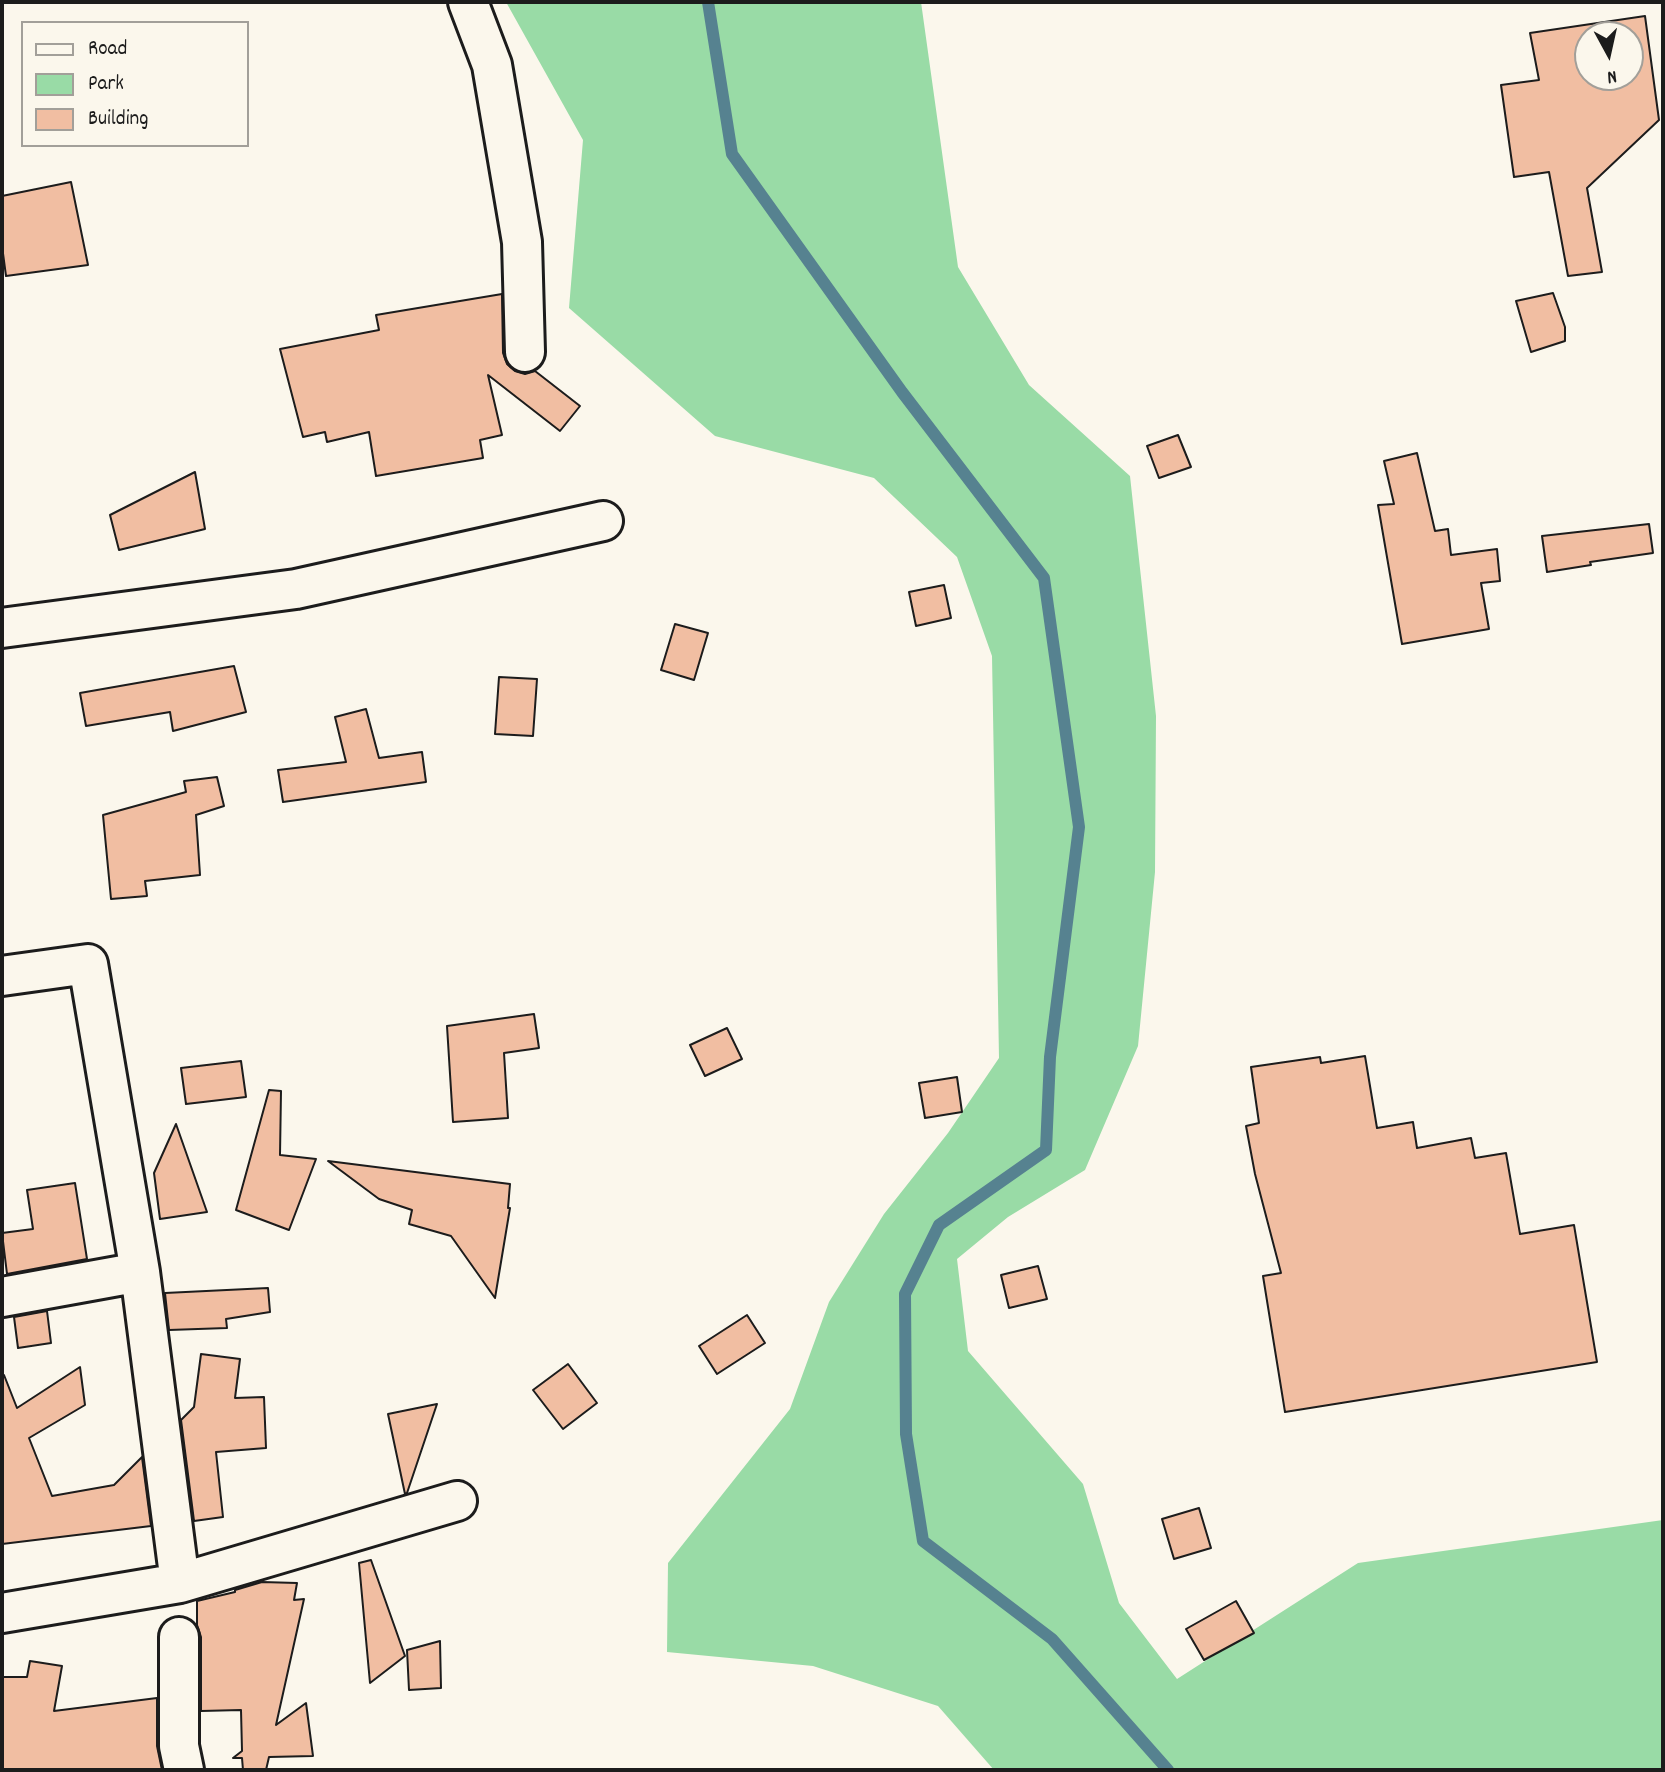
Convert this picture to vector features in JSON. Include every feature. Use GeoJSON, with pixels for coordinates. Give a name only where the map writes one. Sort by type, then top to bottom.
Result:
{"type":"FeatureCollection","features":[{"type":"Feature","properties":{"kind":"street"},"geometry":{"type":"LineString","coordinates":[[468,2],[492,65],[522,242],[525,352]]}},
{"type":"Feature","properties":{"kind":"street"},"geometry":{"type":"LineString","coordinates":[[2,628],[296,589],[603,521]]}},
{"type":"Feature","properties":{"kind":"street"},"geometry":{"type":"LineString","coordinates":[[2,976],[89,964],[140,1272],[180,1583]]}},
{"type":"Feature","properties":{"kind":"street"},"geometry":{"type":"LineString","coordinates":[[2,1297],[140,1272]]}},
{"type":"Feature","properties":{"kind":"street"},"geometry":{"type":"LineString","coordinates":[[2,1613],[180,1583],[457,1500]]}},
{"type":"Feature","properties":{"kind":"street"},"geometry":{"type":"LineString","coordinates":[[180,1637],[179,1746],[184,1770]]}},
{"type":"Feature","properties":{"kind":"green space"},"geometry":{"type":"Polygon","coordinates":[[[506,2],[921,2],[958,267],[1029,385],[1130,476],[1156,716],[1155,872],[1138,1046],[1085,1170],[1008,1217],[957,1259],[968,1351],[1083,1484],[1119,1603],[1177,1679],[1358,1563],[1663,1520],[1663,1770],[994,1770],[938,1706],[813,1666],[667,1652],[668,1563],[790,1409],[829,1302],[884,1214],[948,1133],[999,1058],[992,656],[957,557],[874,478],[715,436],[569,308],[583,140],[506,2]]]}},
{"type":"Feature","properties":{"kind":"building"},"geometry":{"type":"Polygon","coordinates":[[[1645,16],[1659,120],[1587,188],[1602,272],[1568,276],[1549,172],[1514,177],[1501,85],[1539,80],[1530,33],[1574,26],[1574,91],[1644,91],[1644,21],[1611,21],[1645,16]]]}},
{"type":"Feature","properties":{"kind":"building"},"geometry":{"type":"Polygon","coordinates":[[[71,182],[88,265],[6,276],[2,246],[2,196],[71,182]]]}},
{"type":"Feature","properties":{"kind":"building"},"geometry":{"type":"Polygon","coordinates":[[[1553,293],[1565,327],[1565,341],[1531,352],[1516,301],[1553,293]]]}},
{"type":"Feature","properties":{"kind":"building"},"geometry":{"type":"Polygon","coordinates":[[[502,294],[503,353],[507,364],[515,371],[525,374],[535,371],[580,406],[560,431],[488,375],[502,435],[480,440],[483,458],[376,476],[369,432],[327,442],[325,432],[303,437],[280,349],[379,330],[376,315],[502,294]]]}},
{"type":"Feature","properties":{"kind":"building"},"geometry":{"type":"Polygon","coordinates":[[[1178,435],[1191,467],[1159,478],[1147,446],[1178,435]]]}},
{"type":"Feature","properties":{"kind":"building"},"geometry":{"type":"Polygon","coordinates":[[[1417,453],[1435,531],[1448,529],[1451,555],[1497,549],[1500,581],[1481,583],[1489,629],[1402,644],[1378,505],[1394,504],[1384,461],[1417,453]]]}},
{"type":"Feature","properties":{"kind":"building"},"geometry":{"type":"Polygon","coordinates":[[[195,472],[205,529],[119,550],[110,515],[195,472]]]}},
{"type":"Feature","properties":{"kind":"building"},"geometry":{"type":"Polygon","coordinates":[[[1649,524],[1653,553],[1590,562],[1591,565],[1547,572],[1542,536],[1649,524]]]}},
{"type":"Feature","properties":{"kind":"building"},"geometry":{"type":"Polygon","coordinates":[[[944,585],[951,618],[916,626],[909,592],[944,585]]]}},
{"type":"Feature","properties":{"kind":"building"},"geometry":{"type":"Polygon","coordinates":[[[675,624],[708,633],[694,680],[661,670],[675,624]]]}},
{"type":"Feature","properties":{"kind":"building"},"geometry":{"type":"Polygon","coordinates":[[[234,666],[246,712],[173,731],[170,712],[86,726],[80,693],[234,666]]]}},
{"type":"Feature","properties":{"kind":"building"},"geometry":{"type":"Polygon","coordinates":[[[499,677],[537,679],[533,736],[495,734],[499,677]]]}},
{"type":"Feature","properties":{"kind":"building"},"geometry":{"type":"Polygon","coordinates":[[[366,709],[379,758],[422,752],[426,782],[283,802],[278,770],[346,762],[335,717],[366,709]]]}},
{"type":"Feature","properties":{"kind":"building"},"geometry":{"type":"Polygon","coordinates":[[[217,777],[224,806],[196,815],[200,875],[145,881],[147,896],[111,899],[103,815],[186,792],[184,781],[217,777]]]}},
{"type":"Feature","properties":{"kind":"building"},"geometry":{"type":"Polygon","coordinates":[[[534,1014],[539,1048],[504,1053],[508,1118],[453,1122],[447,1026],[534,1014]]]}},
{"type":"Feature","properties":{"kind":"building"},"geometry":{"type":"Polygon","coordinates":[[[727,1028],[742,1059],[705,1076],[690,1045],[727,1028]]]}},
{"type":"Feature","properties":{"kind":"building"},"geometry":{"type":"Polygon","coordinates":[[[1365,1056],[1377,1128],[1413,1122],[1417,1148],[1471,1138],[1475,1158],[1506,1153],[1520,1234],[1574,1225],[1597,1362],[1285,1412],[1263,1276],[1281,1273],[1255,1174],[1246,1126],[1259,1123],[1251,1067],[1320,1057],[1321,1063],[1365,1056]]]}},
{"type":"Feature","properties":{"kind":"building"},"geometry":{"type":"Polygon","coordinates":[[[241,1061],[246,1097],[186,1104],[181,1068],[241,1061]]]}},
{"type":"Feature","properties":{"kind":"building"},"geometry":{"type":"Polygon","coordinates":[[[957,1077],[962,1112],[925,1118],[919,1083],[957,1077]]]}},
{"type":"Feature","properties":{"kind":"building"},"geometry":{"type":"Polygon","coordinates":[[[269,1090],[281,1091],[280,1155],[316,1159],[289,1230],[236,1210],[269,1090]]]}},
{"type":"Feature","properties":{"kind":"building"},"geometry":{"type":"Polygon","coordinates":[[[176,1124],[207,1212],[160,1219],[154,1173],[176,1124]]]}},
{"type":"Feature","properties":{"kind":"building"},"geometry":{"type":"Polygon","coordinates":[[[328,1161],[510,1184],[510,1208],[495,1298],[451,1236],[409,1224],[412,1210],[379,1199],[328,1161]]]}},
{"type":"Feature","properties":{"kind":"building"},"geometry":{"type":"Polygon","coordinates":[[[75,1183],[87,1259],[7,1274],[2,1233],[33,1229],[27,1190],[75,1183]]]}},
{"type":"Feature","properties":{"kind":"building"},"geometry":{"type":"Polygon","coordinates":[[[1038,1266],[1047,1299],[1009,1308],[1001,1275],[1038,1266]]]}},
{"type":"Feature","properties":{"kind":"building"},"geometry":{"type":"Polygon","coordinates":[[[268,1288],[270,1312],[226,1319],[227,1328],[169,1330],[165,1293],[268,1288]]]}},
{"type":"Feature","properties":{"kind":"building"},"geometry":{"type":"Polygon","coordinates":[[[47,1311],[51,1343],[18,1348],[14,1317],[47,1311]]]}},
{"type":"Feature","properties":{"kind":"building"},"geometry":{"type":"Polygon","coordinates":[[[747,1315],[765,1343],[717,1374],[699,1346],[747,1315]]]}},
{"type":"Feature","properties":{"kind":"building"},"geometry":{"type":"Polygon","coordinates":[[[201,1354],[240,1359],[235,1398],[264,1397],[266,1448],[216,1452],[223,1517],[194,1521],[181,1420],[194,1407],[201,1354]]]}},
{"type":"Feature","properties":{"kind":"building"},"geometry":{"type":"Polygon","coordinates":[[[568,1364],[597,1403],[563,1429],[533,1390],[568,1364]]]}},
{"type":"Feature","properties":{"kind":"building"},"geometry":{"type":"Polygon","coordinates":[[[80,1367],[85,1405],[29,1438],[52,1496],[114,1485],[142,1457],[151,1526],[2,1544],[2,1375],[17,1408],[80,1367]]]}},
{"type":"Feature","properties":{"kind":"building"},"geometry":{"type":"Polygon","coordinates":[[[437,1404],[407,1493],[405,1494],[388,1414],[437,1404]]]}},
{"type":"Feature","properties":{"kind":"building"},"geometry":{"type":"Polygon","coordinates":[[[1199,1508],[1211,1548],[1174,1559],[1162,1519],[1199,1508]]]}},
{"type":"Feature","properties":{"kind":"building"},"geometry":{"type":"Polygon","coordinates":[[[371,1560],[405,1656],[370,1683],[359,1563],[371,1560]]]}},
{"type":"Feature","properties":{"kind":"building"},"geometry":{"type":"Polygon","coordinates":[[[262,1582],[297,1583],[294,1600],[304,1599],[276,1725],[306,1703],[313,1756],[269,1757],[266,1770],[243,1770],[242,1758],[233,1758],[242,1751],[241,1710],[201,1711],[201,1637],[197,1625],[197,1601],[262,1582]]]}},
{"type":"Feature","properties":{"kind":"building"},"geometry":{"type":"Polygon","coordinates":[[[1236,1601],[1254,1633],[1204,1660],[1186,1629],[1236,1601]]]}},
{"type":"Feature","properties":{"kind":"building"},"geometry":{"type":"Polygon","coordinates":[[[440,1641],[441,1688],[409,1690],[407,1650],[440,1641]]]}},
{"type":"Feature","properties":{"kind":"building"},"geometry":{"type":"Polygon","coordinates":[[[30,1661],[62,1666],[54,1711],[157,1698],[157,1746],[162,1770],[2,1770],[2,1677],[27,1677],[30,1661]]]}},
{"type":"Feature","properties":{"kind":"waterway"},"geometry":{"type":"LineString","coordinates":[[708,2],[732,154],[902,392],[1044,578],[1079,827],[1050,1057],[1046,1150],[939,1225],[905,1294],[906,1434],[923,1541],[1052,1639],[1168,1770]]}}]}
